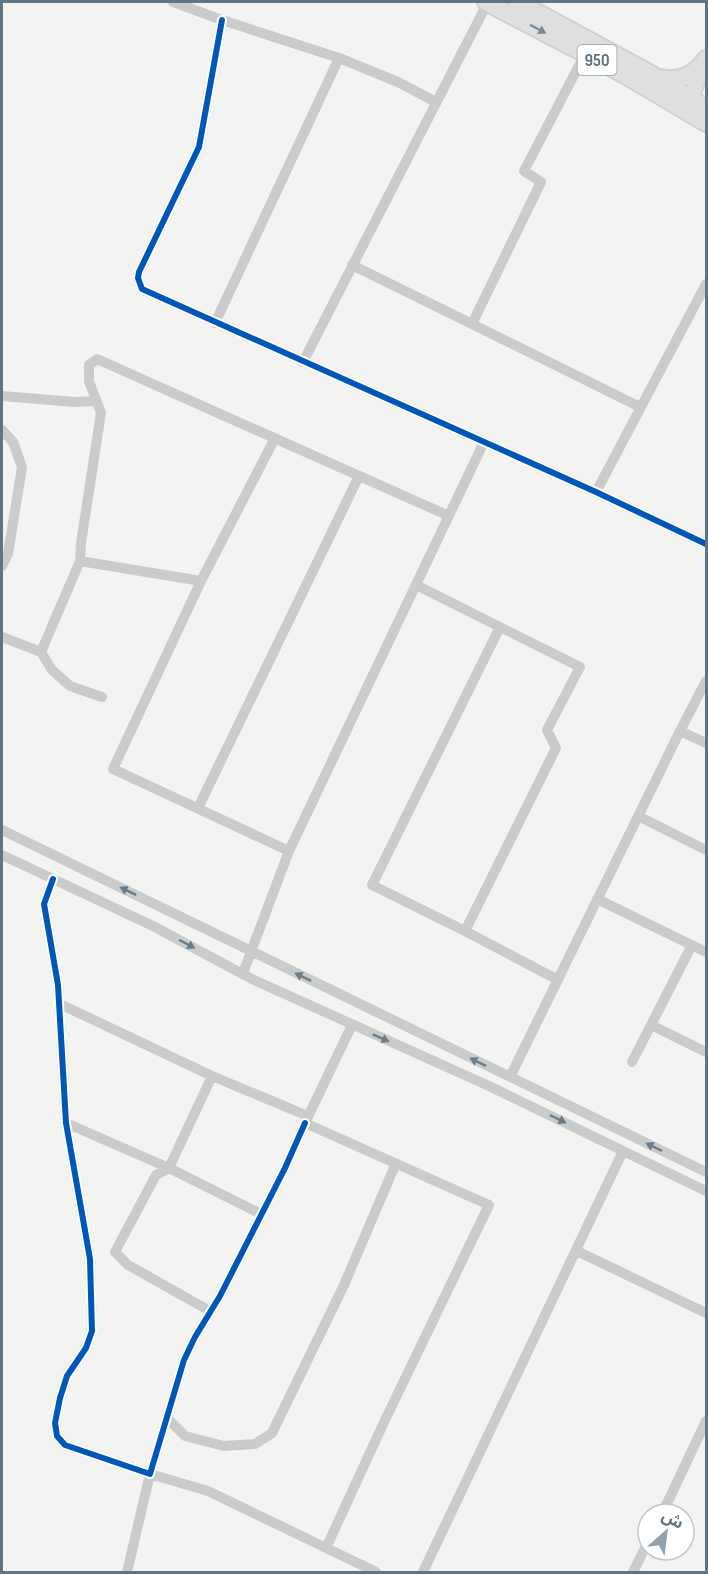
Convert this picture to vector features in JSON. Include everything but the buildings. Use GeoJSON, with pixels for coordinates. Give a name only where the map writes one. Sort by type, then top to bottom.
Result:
{"type":"FeatureCollection","features":[{"type":"Feature","properties":{"kind":"main road","name":"950"},"geometry":{"type":"LineString","coordinates":[[487,2],[585,54],[700,110]]}},
{"type":"Feature","properties":{"kind":"main road","name":"950"},"geometry":{"type":"LineString","coordinates":[[518,2],[651,74],[700,110]]}},
{"type":"Feature","properties":{"kind":"main road"},"geometry":{"type":"LineString","coordinates":[[651,74],[663,79],[676,80],[698,69],[706,58]]}},
{"type":"Feature","properties":{"kind":"main road"},"geometry":{"type":"LineString","coordinates":[[700,110],[706,58]]}},
{"type":"Feature","properties":{"kind":"street"},"geometry":{"type":"LineString","coordinates":[[173,2],[339,58],[398,82],[436,102]]}},
{"type":"Feature","properties":{"kind":"street"},"geometry":{"type":"LineString","coordinates":[[303,362],[487,2]]}},
{"type":"Feature","properties":{"kind":"street"},"geometry":{"type":"LineString","coordinates":[[222,20],[199,147],[138,278],[142,289],[596,492],[706,544]]}},
{"type":"Feature","properties":{"kind":"street"},"geometry":{"type":"LineString","coordinates":[[471,324],[541,182],[524,171],[585,54]]}},
{"type":"Feature","properties":{"kind":"street"},"geometry":{"type":"LineString","coordinates":[[215,323],[339,58]]}},
{"type":"Feature","properties":{"kind":"street"},"geometry":{"type":"LineString","coordinates":[[352,265],[640,407]]}},
{"type":"Feature","properties":{"kind":"street"},"geometry":{"type":"LineString","coordinates":[[596,492],[706,287]]}},
{"type":"Feature","properties":{"kind":"street"},"geometry":{"type":"LineString","coordinates":[[41,652],[80,561],[101,413],[89,381],[89,365],[97,359],[449,516]]}},
{"type":"Feature","properties":{"kind":"street"},"geometry":{"type":"LineString","coordinates":[[2,396],[75,402],[96,400]]}},
{"type":"Feature","properties":{"kind":"street"},"geometry":{"type":"LineString","coordinates":[[2,430],[13,442],[22,467],[8,554],[2,566]]}},
{"type":"Feature","properties":{"kind":"street"},"geometry":{"type":"LineString","coordinates":[[275,438],[201,581],[113,769],[290,851]]}},
{"type":"Feature","properties":{"kind":"street"},"geometry":{"type":"LineString","coordinates":[[243,973],[290,851],[484,442]]}},
{"type":"Feature","properties":{"kind":"street"},"geometry":{"type":"LineString","coordinates":[[198,808],[359,476]]}},
{"type":"Feature","properties":{"kind":"street"},"geometry":{"type":"LineString","coordinates":[[80,561],[201,581]]}},
{"type":"Feature","properties":{"kind":"street"},"geometry":{"type":"LineString","coordinates":[[416,585],[580,667],[547,730],[556,748],[465,931]]}},
{"type":"Feature","properties":{"kind":"street"},"geometry":{"type":"LineString","coordinates":[[500,627],[372,885],[558,980]]}},
{"type":"Feature","properties":{"kind":"street"},"geometry":{"type":"LineString","coordinates":[[2,637],[41,652],[52,670],[70,686],[102,697]]}},
{"type":"Feature","properties":{"kind":"street"},"geometry":{"type":"LineString","coordinates":[[514,1098],[514,1079],[558,980],[706,681]]}},
{"type":"Feature","properties":{"kind":"street"},"geometry":{"type":"LineString","coordinates":[[680,731],[706,743]]}},
{"type":"Feature","properties":{"kind":"street"},"geometry":{"type":"LineString","coordinates":[[638,816],[706,849]]}},
{"type":"Feature","properties":{"kind":"street"},"geometry":{"type":"LineString","coordinates":[[3,835],[162,908],[706,1172]]}},
{"type":"Feature","properties":{"kind":"street"},"geometry":{"type":"LineString","coordinates":[[2,855],[153,926],[243,973],[514,1098],[706,1191]]}},
{"type":"Feature","properties":{"kind":"street"},"geometry":{"type":"LineString","coordinates":[[53,879],[44,904],[60,1004],[66,1123],[90,1259],[92,1331],[86,1348],[66,1376],[55,1422],[57,1436],[65,1444],[150,1474],[208,1491],[376,1572]]}},
{"type":"Feature","properties":{"kind":"street"},"geometry":{"type":"LineString","coordinates":[[597,899],[706,952]]}},
{"type":"Feature","properties":{"kind":"street"},"geometry":{"type":"LineString","coordinates":[[153,926],[162,908]]}},
{"type":"Feature","properties":{"kind":"street"},"geometry":{"type":"LineString","coordinates":[[632,1062],[692,945]]}},
{"type":"Feature","properties":{"kind":"street"},"geometry":{"type":"LineString","coordinates":[[60,1004],[489,1205],[326,1548]]}},
{"type":"Feature","properties":{"kind":"street"},"geometry":{"type":"LineString","coordinates":[[127,1572],[150,1474],[184,1360],[220,1296],[285,1168],[352,1025]]}},
{"type":"Feature","properties":{"kind":"street"},"geometry":{"type":"LineString","coordinates":[[651,1025],[706,1052]]}},
{"type":"Feature","properties":{"kind":"street"},"geometry":{"type":"LineString","coordinates":[[210,1311],[128,1265],[115,1252],[156,1175],[170,1168],[212,1076]]}},
{"type":"Feature","properties":{"kind":"street"},"geometry":{"type":"LineString","coordinates":[[66,1123],[170,1168],[261,1214]]}},
{"type":"Feature","properties":{"kind":"street"},"geometry":{"type":"LineString","coordinates":[[423,1572],[623,1151]]}},
{"type":"Feature","properties":{"kind":"street"},"geometry":{"type":"LineString","coordinates":[[168,1419],[185,1436],[224,1446],[255,1444],[272,1433],[344,1285],[396,1163]]}},
{"type":"Feature","properties":{"kind":"street"},"geometry":{"type":"LineString","coordinates":[[577,1251],[706,1313]]}},
{"type":"Feature","properties":{"kind":"street"},"geometry":{"type":"LineString","coordinates":[[668,1502],[706,1421]]}},
{"type":"Feature","properties":{"kind":"cycle path"},"geometry":{"type":"LineString","coordinates":[[222,20],[199,147],[139,272],[138,278],[142,289],[596,492],[706,544]]}},
{"type":"Feature","properties":{"kind":"cycle path"},"geometry":{"type":"LineString","coordinates":[[53,879],[44,904],[58,985],[66,1123],[90,1259],[92,1331],[86,1348],[67,1376],[60,1398],[55,1423],[57,1436],[65,1445],[150,1474],[184,1360],[220,1296],[285,1168],[305,1123]]}}]}
